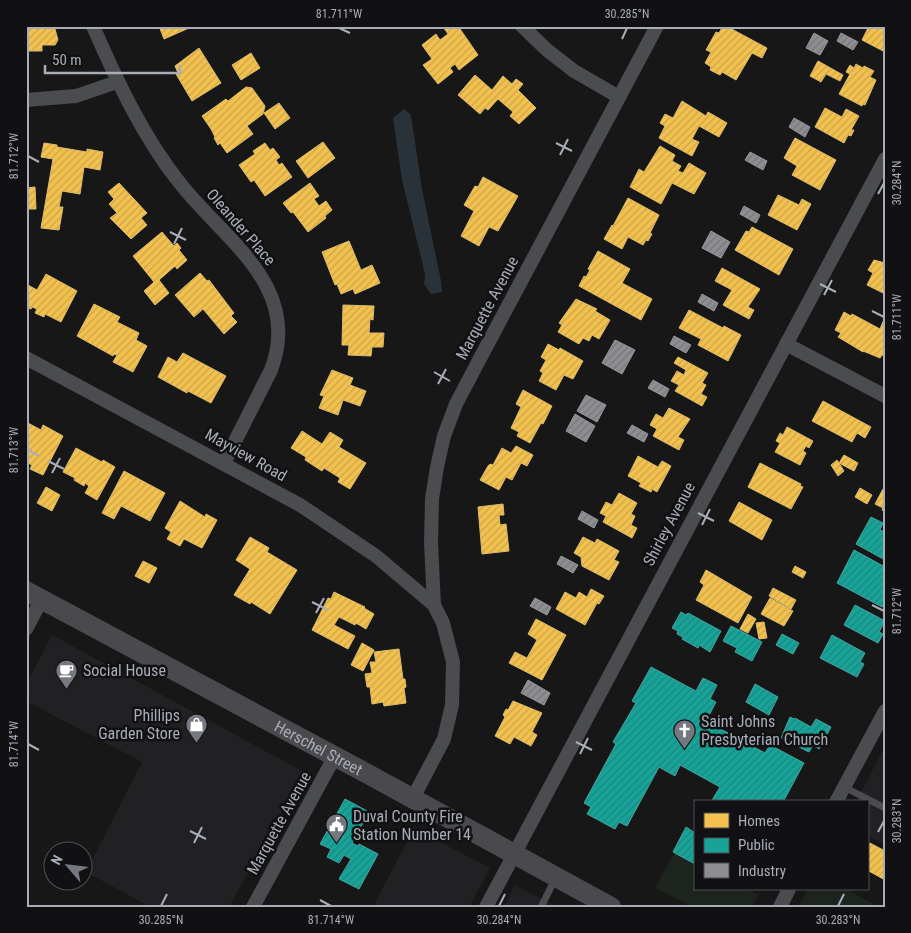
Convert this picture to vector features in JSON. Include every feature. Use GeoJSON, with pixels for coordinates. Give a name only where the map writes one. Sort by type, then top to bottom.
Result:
{"type":"FeatureCollection","features":[{"type":"Feature","properties":{"kind":"main road","name":"Herschel Street"},"geometry":{"type":"LineString","coordinates":[[34,595],[413,798],[611,907]]}},
{"type":"Feature","properties":{"kind":"street","name":"Oleander Place"},"geometry":{"type":"LineString","coordinates":[[93,26],[117,82],[151,141],[179,182],[253,264],[268,287],[274,301],[279,321],[276,356],[271,370],[224,463]]}},
{"type":"Feature","properties":{"kind":"street"},"geometry":{"type":"LineString","coordinates":[[522,26],[547,50],[574,70],[619,97]]}},
{"type":"Feature","properties":{"kind":"street","name":"Marquette Avenue"},"geometry":{"type":"LineString","coordinates":[[413,798],[444,739],[452,705],[453,662],[445,630],[434,605],[430,543],[432,499],[444,436],[456,404],[657,26]]}},
{"type":"Feature","properties":{"kind":"street"},"geometry":{"type":"LineString","coordinates":[[26,100],[76,96],[117,82]]}},
{"type":"Feature","properties":{"kind":"street","name":"Shirley Avenue"},"geometry":{"type":"LineString","coordinates":[[486,907],[885,159]]}},
{"type":"Feature","properties":{"kind":"street"},"geometry":{"type":"LineString","coordinates":[[786,344],[885,396]]}},
{"type":"Feature","properties":{"kind":"street","name":"Mayview Road"},"geometry":{"type":"LineString","coordinates":[[26,358],[300,505],[376,556],[434,605]]}},
{"type":"Feature","properties":{"kind":"street"},"geometry":{"type":"LineString","coordinates":[[26,629],[34,595]]}},
{"type":"Feature","properties":{"kind":"street"},"geometry":{"type":"LineString","coordinates":[[837,800],[885,711]]}},
{"type":"Feature","properties":{"kind":"street","name":"Marquette Avenue"},"geometry":{"type":"LineString","coordinates":[[253,907],[335,756]]}},
{"type":"Feature","properties":{"kind":"street"},"geometry":{"type":"LineString","coordinates":[[780,907],[788,890]]}},
{"type":"Feature","properties":{"kind":"lane"},"geometry":{"type":"LineString","coordinates":[[844,787],[885,808]]}},
{"type":"Feature","properties":{"kind":"lane"},"geometry":{"type":"LineString","coordinates":[[541,907],[556,877]]}},
{"type":"Feature","properties":{"kind":"shaded area"},"geometry":{"type":"Polygon","coordinates":[[[404,109],[411,115],[422,189],[441,281],[442,292],[431,294],[424,284],[425,274],[402,180],[393,118],[404,109]]]}},
{"type":"Feature","properties":{"kind":"shaded area"},"geometry":{"type":"Polygon","coordinates":[[[52,635],[304,772],[229,907],[150,907],[92,875],[92,860],[142,762],[26,701],[26,685],[52,635]]]}},
{"type":"Feature","properties":{"kind":"shaded area"},"geometry":{"type":"Polygon","coordinates":[[[885,746],[885,845],[868,836],[868,800],[857,800],[885,746]]]}},
{"type":"Feature","properties":{"kind":"shaded area"},"geometry":{"type":"Polygon","coordinates":[[[414,828],[490,868],[469,907],[373,907],[414,828]]]}},
{"type":"Feature","properties":{"kind":"shaded area"},"geometry":{"type":"Polygon","coordinates":[[[674,853],[694,863],[694,890],[750,890],[758,895],[752,907],[693,907],[655,888],[674,853]]]}},
{"type":"Feature","properties":{"kind":"shaded area"},"geometry":{"type":"Polygon","coordinates":[[[515,885],[558,907],[504,907],[515,885]]]}},
{"type":"Feature","properties":{"kind":"shaded area"},"geometry":{"type":"Polygon","coordinates":[[[807,890],[848,890],[879,907],[798,907],[807,890]]]}},
{"type":"Feature","properties":{"kind":"building: Homes"},"geometry":{"type":"Polygon","coordinates":[[[26,26],[49,26],[49,29],[55,29],[58,40],[55,45],[42,45],[42,51],[26,51],[26,26]]]}},
{"type":"Feature","properties":{"kind":"building: Homes"},"geometry":{"type":"Polygon","coordinates":[[[159,26],[189,26],[189,28],[164,39],[159,26]]]}},
{"type":"Feature","properties":{"kind":"building: Homes"},"geometry":{"type":"Polygon","coordinates":[[[447,26],[458,26],[478,55],[459,70],[455,64],[450,68],[453,72],[438,84],[423,65],[432,59],[422,45],[436,34],[440,40],[448,34],[444,28],[447,26]]]}},
{"type":"Feature","properties":{"kind":"building: Homes"},"geometry":{"type":"Polygon","coordinates":[[[723,26],[767,48],[762,58],[752,53],[736,80],[722,72],[720,75],[710,70],[711,67],[705,63],[711,52],[706,50],[716,32],[719,33],[723,26]]]}},
{"type":"Feature","properties":{"kind":"building: Homes"},"geometry":{"type":"Polygon","coordinates":[[[869,26],[885,26],[885,52],[862,40],[869,26]]]}},
{"type":"Feature","properties":{"kind":"building: Homes"},"geometry":{"type":"Polygon","coordinates":[[[199,48],[221,83],[192,101],[176,74],[178,73],[175,66],[199,48]]]}},
{"type":"Feature","properties":{"kind":"building: Homes"},"geometry":{"type":"Polygon","coordinates":[[[251,53],[260,68],[241,80],[232,65],[251,53]]]}},
{"type":"Feature","properties":{"kind":"building: Homes"},"geometry":{"type":"Polygon","coordinates":[[[818,61],[843,75],[840,81],[826,74],[821,82],[810,76],[818,61]]]}},
{"type":"Feature","properties":{"kind":"building: Homes"},"geometry":{"type":"Polygon","coordinates":[[[856,64],[874,71],[870,77],[876,80],[865,105],[863,104],[862,106],[839,94],[850,74],[846,72],[850,65],[854,68],[856,64]]]}},
{"type":"Feature","properties":{"kind":"building: Homes"},"geometry":{"type":"Polygon","coordinates":[[[475,75],[492,90],[503,76],[512,84],[516,79],[523,84],[518,90],[536,108],[519,124],[510,116],[513,112],[498,99],[488,110],[485,108],[480,114],[458,95],[475,75]]]}},
{"type":"Feature","properties":{"kind":"building: Homes"},"geometry":{"type":"Polygon","coordinates":[[[246,87],[252,88],[265,106],[263,114],[247,126],[253,134],[227,153],[220,143],[218,145],[211,129],[202,116],[226,99],[228,101],[246,87]]]}},
{"type":"Feature","properties":{"kind":"building: Homes"},"geometry":{"type":"Polygon","coordinates":[[[682,101],[706,116],[708,112],[727,123],[719,137],[699,126],[692,139],[699,142],[692,156],[659,138],[665,126],[660,123],[665,114],[673,118],[682,101]]]}},
{"type":"Feature","properties":{"kind":"building: Homes"},"geometry":{"type":"Polygon","coordinates":[[[279,103],[290,118],[275,129],[264,113],[279,103]]]}},
{"type":"Feature","properties":{"kind":"building: Homes"},"geometry":{"type":"Polygon","coordinates":[[[825,108],[842,117],[846,109],[859,116],[851,130],[854,130],[851,136],[848,135],[844,143],[815,127],[825,108]]]}},
{"type":"Feature","properties":{"kind":"building: Homes"},"geometry":{"type":"Polygon","coordinates":[[[795,138],[836,160],[820,190],[792,175],[797,166],[784,158],[795,138]]]}},
{"type":"Feature","properties":{"kind":"building: Homes"},"geometry":{"type":"Polygon","coordinates":[[[323,142],[335,158],[308,178],[296,161],[323,142]]]}},
{"type":"Feature","properties":{"kind":"building: Homes"},"geometry":{"type":"Polygon","coordinates":[[[44,143],[87,152],[87,149],[103,152],[100,170],[84,167],[80,194],[62,191],[59,207],[63,207],[59,230],[41,228],[53,159],[41,157],[44,143]]]}},
{"type":"Feature","properties":{"kind":"building: Homes"},"geometry":{"type":"Polygon","coordinates":[[[265,143],[270,150],[273,148],[280,157],[276,160],[279,165],[282,163],[292,177],[265,196],[254,180],[251,182],[239,165],[255,154],[253,151],[265,143]]]}},
{"type":"Feature","properties":{"kind":"building: Homes"},"geometry":{"type":"Polygon","coordinates":[[[660,146],[675,155],[672,161],[681,166],[678,171],[683,173],[689,163],[706,173],[694,194],[672,183],[661,204],[630,187],[639,169],[644,172],[660,146]]]}},
{"type":"Feature","properties":{"kind":"building: Homes"},"geometry":{"type":"Polygon","coordinates":[[[483,177],[518,196],[498,231],[489,227],[479,246],[461,236],[474,211],[464,205],[475,186],[478,187],[483,177]]]}},
{"type":"Feature","properties":{"kind":"building: Homes"},"geometry":{"type":"Polygon","coordinates":[[[119,183],[147,213],[141,218],[147,225],[131,239],[110,218],[117,213],[109,204],[114,199],[108,192],[119,183]]]}},
{"type":"Feature","properties":{"kind":"building: Homes"},"geometry":{"type":"Polygon","coordinates":[[[310,183],[319,196],[314,199],[319,206],[326,201],[332,210],[325,216],[326,218],[308,232],[293,212],[291,213],[283,203],[310,183]]]}},
{"type":"Feature","properties":{"kind":"building: Homes"},"geometry":{"type":"Polygon","coordinates":[[[35,187],[36,209],[26,209],[26,188],[35,187]]]}},
{"type":"Feature","properties":{"kind":"building: Homes"},"geometry":{"type":"Polygon","coordinates":[[[778,195],[799,205],[802,199],[811,204],[797,230],[768,215],[778,195]]]}},
{"type":"Feature","properties":{"kind":"building: Homes"},"geometry":{"type":"Polygon","coordinates":[[[628,198],[659,215],[648,241],[646,240],[643,245],[628,237],[622,249],[604,239],[628,198]]]}},
{"type":"Feature","properties":{"kind":"building: Homes"},"geometry":{"type":"Polygon","coordinates":[[[752,227],[793,249],[779,275],[735,250],[746,231],[749,232],[752,227]]]}},
{"type":"Feature","properties":{"kind":"building: Homes"},"geometry":{"type":"Polygon","coordinates":[[[162,232],[174,246],[177,243],[181,248],[179,250],[187,260],[177,269],[175,266],[159,280],[169,293],[155,305],[144,291],[154,282],[133,256],[162,232]]]}},
{"type":"Feature","properties":{"kind":"building: Homes"},"geometry":{"type":"Polygon","coordinates":[[[349,241],[361,270],[372,265],[380,283],[355,294],[353,289],[341,294],[337,284],[335,285],[322,252],[349,241]]]}},
{"type":"Feature","properties":{"kind":"building: Homes"},"geometry":{"type":"Polygon","coordinates":[[[598,251],[630,269],[622,283],[652,299],[641,320],[579,286],[584,276],[586,277],[590,270],[588,269],[598,251]]]}},
{"type":"Feature","properties":{"kind":"building: Homes"},"geometry":{"type":"Polygon","coordinates":[[[874,260],[885,263],[885,294],[867,285],[873,273],[868,270],[874,260]]]}},
{"type":"Feature","properties":{"kind":"building: Homes"},"geometry":{"type":"Polygon","coordinates":[[[722,268],[760,289],[748,307],[754,310],[749,319],[723,305],[732,290],[715,281],[722,268]]]}},
{"type":"Feature","properties":{"kind":"building: Homes"},"geometry":{"type":"Polygon","coordinates":[[[200,273],[207,281],[209,280],[234,313],[231,316],[237,322],[224,334],[203,309],[194,317],[175,295],[200,273]]]}},
{"type":"Feature","properties":{"kind":"building: Homes"},"geometry":{"type":"Polygon","coordinates":[[[46,274],[77,291],[61,322],[45,314],[44,317],[35,313],[37,309],[26,307],[26,284],[37,290],[46,274]]]}},
{"type":"Feature","properties":{"kind":"building: Homes"},"geometry":{"type":"Polygon","coordinates":[[[576,299],[597,309],[595,311],[610,320],[599,339],[592,335],[589,341],[583,338],[579,344],[558,332],[562,325],[559,323],[576,299]]]}},
{"type":"Feature","properties":{"kind":"building: Homes"},"geometry":{"type":"Polygon","coordinates":[[[94,304],[120,317],[117,322],[139,333],[136,340],[147,346],[133,372],[113,362],[117,355],[114,354],[113,356],[77,336],[94,304]]]}},
{"type":"Feature","properties":{"kind":"building: Homes"},"geometry":{"type":"Polygon","coordinates":[[[343,305],[374,306],[373,320],[370,319],[369,333],[384,333],[383,347],[372,347],[371,356],[348,355],[349,345],[342,345],[343,305]]]}},
{"type":"Feature","properties":{"kind":"building: Homes"},"geometry":{"type":"Polygon","coordinates":[[[689,310],[741,335],[728,361],[698,345],[701,339],[679,328],[689,310]]]}},
{"type":"Feature","properties":{"kind":"building: Homes"},"geometry":{"type":"Polygon","coordinates":[[[844,312],[851,316],[852,314],[880,329],[885,317],[885,356],[882,355],[880,358],[863,352],[838,337],[841,333],[835,330],[844,312]]]}},
{"type":"Feature","properties":{"kind":"building: Homes"},"geometry":{"type":"Polygon","coordinates":[[[548,344],[559,350],[560,348],[583,361],[573,379],[564,375],[556,390],[539,381],[543,373],[540,371],[546,360],[541,357],[548,344]]]}},
{"type":"Feature","properties":{"kind":"building: Homes"},"geometry":{"type":"Polygon","coordinates":[[[183,353],[226,376],[211,403],[188,391],[187,393],[158,377],[168,357],[177,362],[183,353]]]}},
{"type":"Feature","properties":{"kind":"building: Homes"},"geometry":{"type":"Polygon","coordinates":[[[678,357],[708,373],[702,383],[706,385],[701,394],[707,397],[702,406],[675,391],[679,385],[671,381],[677,371],[684,375],[686,370],[674,363],[678,357]]]}},
{"type":"Feature","properties":{"kind":"building: Homes"},"geometry":{"type":"Polygon","coordinates":[[[332,370],[353,378],[350,385],[366,391],[360,406],[343,400],[338,415],[319,408],[324,396],[320,395],[332,370]]]}},
{"type":"Feature","properties":{"kind":"building: Homes"},"geometry":{"type":"Polygon","coordinates":[[[523,390],[552,406],[530,443],[517,436],[519,432],[511,428],[521,407],[516,404],[523,390]]]}},
{"type":"Feature","properties":{"kind":"building: Homes"},"geometry":{"type":"Polygon","coordinates":[[[823,401],[871,427],[865,438],[857,433],[852,442],[812,421],[823,401]]]}},
{"type":"Feature","properties":{"kind":"building: Homes"},"geometry":{"type":"Polygon","coordinates":[[[669,408],[690,419],[678,437],[684,440],[679,450],[653,436],[657,429],[650,425],[656,414],[663,418],[669,408]]]}},
{"type":"Feature","properties":{"kind":"building: Homes"},"geometry":{"type":"Polygon","coordinates":[[[26,422],[41,430],[43,425],[63,436],[43,475],[30,469],[32,465],[26,462],[26,422]]]}},
{"type":"Feature","properties":{"kind":"building: Homes"},"geometry":{"type":"Polygon","coordinates":[[[787,427],[813,441],[809,448],[806,446],[803,451],[806,453],[800,465],[775,452],[780,443],[776,441],[780,433],[783,435],[787,427]]]}},
{"type":"Feature","properties":{"kind":"building: Homes"},"geometry":{"type":"Polygon","coordinates":[[[302,431],[322,444],[330,432],[343,440],[339,447],[366,463],[350,489],[338,482],[340,478],[324,468],[322,471],[305,460],[306,457],[291,448],[302,431]]]}},
{"type":"Feature","properties":{"kind":"building: Homes"},"geometry":{"type":"Polygon","coordinates":[[[516,446],[533,455],[527,466],[521,463],[512,480],[506,477],[499,490],[480,480],[488,466],[490,464],[493,465],[502,448],[511,453],[516,446]]]}},
{"type":"Feature","properties":{"kind":"building: Homes"},"geometry":{"type":"Polygon","coordinates":[[[76,448],[115,467],[97,500],[85,493],[89,486],[85,483],[84,486],[74,480],[75,478],[63,472],[76,448]]]}},
{"type":"Feature","properties":{"kind":"building: Homes"},"geometry":{"type":"Polygon","coordinates":[[[844,455],[858,463],[854,471],[839,463],[844,455]]]}},
{"type":"Feature","properties":{"kind":"building: Homes"},"geometry":{"type":"Polygon","coordinates":[[[638,456],[658,467],[662,461],[671,466],[657,492],[652,489],[651,492],[639,486],[641,483],[628,476],[638,456]]]}},
{"type":"Feature","properties":{"kind":"building: Homes"},"geometry":{"type":"Polygon","coordinates":[[[837,460],[844,471],[838,476],[831,465],[837,460]]]}},
{"type":"Feature","properties":{"kind":"building: Homes"},"geometry":{"type":"Polygon","coordinates":[[[760,463],[801,484],[800,486],[803,487],[791,509],[748,487],[760,463]]]}},
{"type":"Feature","properties":{"kind":"building: Homes"},"geometry":{"type":"Polygon","coordinates":[[[124,471],[165,493],[150,521],[121,506],[114,519],[102,513],[124,471]]]}},
{"type":"Feature","properties":{"kind":"building: Homes"},"geometry":{"type":"Polygon","coordinates":[[[46,487],[60,495],[52,511],[37,503],[46,487]]]}},
{"type":"Feature","properties":{"kind":"building: Homes"},"geometry":{"type":"Polygon","coordinates":[[[860,488],[872,495],[867,504],[855,497],[860,488]]]}},
{"type":"Feature","properties":{"kind":"building: Homes"},"geometry":{"type":"Polygon","coordinates":[[[883,489],[885,490],[885,512],[882,510],[883,508],[875,504],[883,489]]]}},
{"type":"Feature","properties":{"kind":"building: Homes"},"geometry":{"type":"Polygon","coordinates":[[[619,493],[637,503],[631,514],[635,516],[631,525],[637,528],[632,538],[603,522],[606,516],[600,513],[606,502],[612,505],[619,493]]]}},
{"type":"Feature","properties":{"kind":"building: Homes"},"geometry":{"type":"Polygon","coordinates":[[[180,501],[205,517],[206,514],[217,520],[202,548],[184,539],[180,546],[167,539],[171,532],[165,528],[180,501]]]}},
{"type":"Feature","properties":{"kind":"building: Homes"},"geometry":{"type":"Polygon","coordinates":[[[739,502],[772,520],[762,540],[729,521],[739,502]]]}},
{"type":"Feature","properties":{"kind":"building: Homes"},"geometry":{"type":"Polygon","coordinates":[[[503,504],[504,515],[499,515],[500,525],[506,524],[509,551],[482,554],[478,507],[503,504]]]}},
{"type":"Feature","properties":{"kind":"building: Homes"},"geometry":{"type":"Polygon","coordinates":[[[250,537],[269,548],[267,552],[297,570],[270,614],[251,602],[250,604],[234,595],[250,569],[236,560],[250,537]]]}},
{"type":"Feature","properties":{"kind":"building: Homes"},"geometry":{"type":"Polygon","coordinates":[[[583,537],[595,543],[597,539],[619,551],[614,560],[619,562],[609,580],[582,566],[581,557],[574,553],[583,537]]]}},
{"type":"Feature","properties":{"kind":"building: Homes"},"geometry":{"type":"Polygon","coordinates":[[[143,561],[157,568],[149,583],[135,576],[143,561]]]}},
{"type":"Feature","properties":{"kind":"building: Homes"},"geometry":{"type":"Polygon","coordinates":[[[795,566],[806,572],[803,578],[792,572],[795,566]]]}},
{"type":"Feature","properties":{"kind":"building: Homes"},"geometry":{"type":"Polygon","coordinates":[[[706,570],[752,597],[738,623],[696,600],[704,585],[700,582],[706,570]]]}},
{"type":"Feature","properties":{"kind":"building: Homes"},"geometry":{"type":"Polygon","coordinates":[[[773,588],[796,600],[791,609],[769,596],[773,588]]]}},
{"type":"Feature","properties":{"kind":"building: Homes"},"geometry":{"type":"Polygon","coordinates":[[[591,589],[604,596],[599,604],[597,603],[585,625],[556,609],[565,592],[576,598],[579,592],[587,597],[591,589]]]}},
{"type":"Feature","properties":{"kind":"building: Homes"},"geometry":{"type":"Polygon","coordinates":[[[334,592],[365,607],[374,614],[366,629],[339,617],[334,625],[355,636],[348,649],[312,630],[328,598],[331,599],[334,592]]]}},
{"type":"Feature","properties":{"kind":"building: Homes"},"geometry":{"type":"Polygon","coordinates":[[[770,598],[793,611],[784,626],[761,614],[770,598]]]}},
{"type":"Feature","properties":{"kind":"building: Homes"},"geometry":{"type":"Polygon","coordinates":[[[748,614],[756,619],[748,633],[740,629],[748,614]]]}},
{"type":"Feature","properties":{"kind":"building: Homes"},"geometry":{"type":"Polygon","coordinates":[[[536,619],[566,635],[542,680],[509,663],[515,652],[527,658],[537,640],[528,634],[536,619]]]}},
{"type":"Feature","properties":{"kind":"building: Homes"},"geometry":{"type":"Polygon","coordinates":[[[764,622],[767,638],[759,639],[756,623],[764,622]]]}},
{"type":"Feature","properties":{"kind":"building: Homes"},"geometry":{"type":"Polygon","coordinates":[[[362,643],[374,650],[363,671],[351,665],[362,643]]]}},
{"type":"Feature","properties":{"kind":"building: Homes"},"geometry":{"type":"Polygon","coordinates":[[[399,649],[403,679],[405,679],[406,703],[384,706],[383,702],[372,704],[370,687],[367,687],[365,674],[372,673],[370,662],[376,662],[374,652],[399,649]]]}},
{"type":"Feature","properties":{"kind":"building: Homes"},"geometry":{"type":"Polygon","coordinates":[[[513,701],[542,713],[532,732],[537,735],[531,746],[514,737],[510,744],[495,736],[505,717],[503,715],[506,709],[508,710],[513,701]]]}},
{"type":"Feature","properties":{"kind":"building: Homes"},"geometry":{"type":"Polygon","coordinates":[[[870,843],[885,851],[885,880],[868,871],[868,846],[870,843]]]}},
{"type":"Feature","properties":{"kind":"building: Public"},"geometry":{"type":"Polygon","coordinates":[[[871,517],[883,523],[880,530],[885,532],[885,560],[856,544],[871,517]]]}},
{"type":"Feature","properties":{"kind":"building: Public"},"geometry":{"type":"Polygon","coordinates":[[[854,550],[885,567],[885,588],[882,593],[885,594],[885,601],[882,607],[837,583],[854,550]]]}},
{"type":"Feature","properties":{"kind":"building: Public"},"geometry":{"type":"Polygon","coordinates":[[[855,605],[885,621],[879,632],[883,634],[878,643],[844,625],[855,605]]]}},
{"type":"Feature","properties":{"kind":"building: Public"},"geometry":{"type":"Polygon","coordinates":[[[681,612],[686,615],[688,613],[721,631],[710,652],[699,645],[698,648],[682,639],[683,637],[677,634],[678,631],[672,628],[681,612]]]}},
{"type":"Feature","properties":{"kind":"building: Public"},"geometry":{"type":"Polygon","coordinates":[[[731,626],[762,642],[752,661],[735,652],[737,648],[723,641],[731,626]]]}},
{"type":"Feature","properties":{"kind":"building: Public"},"geometry":{"type":"Polygon","coordinates":[[[782,634],[799,643],[793,654],[776,645],[782,634]]]}},
{"type":"Feature","properties":{"kind":"building: Public"},"geometry":{"type":"Polygon","coordinates":[[[832,635],[865,653],[860,662],[864,664],[857,677],[820,658],[832,635]]]}},
{"type":"Feature","properties":{"kind":"building: Public","name":"Saint Johns Presbyterian Church"},"geometry":{"type":"Polygon","coordinates":[[[651,667],[696,691],[703,678],[717,685],[710,699],[716,702],[706,721],[765,753],[770,745],[804,763],[784,800],[712,800],[720,787],[680,765],[675,776],[659,767],[627,826],[619,822],[615,829],[587,814],[591,807],[584,803],[616,744],[613,742],[636,703],[632,701],[651,667]]]}},
{"type":"Feature","properties":{"kind":"building: Public"},"geometry":{"type":"Polygon","coordinates":[[[755,684],[778,697],[769,715],[746,702],[755,684]]]}},
{"type":"Feature","properties":{"kind":"building: Public"},"geometry":{"type":"Polygon","coordinates":[[[790,717],[811,727],[816,719],[831,727],[819,749],[813,745],[809,752],[781,738],[790,717]]]}},
{"type":"Feature","properties":{"kind":"building: Public","name":"Duval County Fire Station Number 14"},"geometry":{"type":"Polygon","coordinates":[[[345,799],[369,812],[352,843],[358,846],[359,844],[378,854],[359,889],[339,879],[351,859],[344,855],[339,863],[327,857],[331,849],[320,844],[345,799]]]}},
{"type":"Feature","properties":{"kind":"building: Public"},"geometry":{"type":"Polygon","coordinates":[[[686,827],[694,832],[694,863],[673,852],[686,827]]]}},
{"type":"Feature","properties":{"kind":"building: Industry"},"geometry":{"type":"Polygon","coordinates":[[[814,33],[828,41],[820,55],[806,48],[814,33]]]}},
{"type":"Feature","properties":{"kind":"building: Industry"},"geometry":{"type":"Polygon","coordinates":[[[841,33],[858,42],[853,50],[837,41],[841,33]]]}},
{"type":"Feature","properties":{"kind":"building: Industry"},"geometry":{"type":"Polygon","coordinates":[[[794,118],[810,127],[805,137],[789,127],[794,118]]]}},
{"type":"Feature","properties":{"kind":"building: Industry"},"geometry":{"type":"Polygon","coordinates":[[[750,152],[767,161],[763,170],[745,160],[750,152]]]}},
{"type":"Feature","properties":{"kind":"building: Industry"},"geometry":{"type":"Polygon","coordinates":[[[744,206],[760,215],[756,223],[740,214],[744,206]]]}},
{"type":"Feature","properties":{"kind":"building: Industry"},"geometry":{"type":"Polygon","coordinates":[[[711,231],[730,242],[721,258],[702,248],[711,231]]]}},
{"type":"Feature","properties":{"kind":"building: Industry"},"geometry":{"type":"Polygon","coordinates":[[[702,294],[718,303],[714,311],[698,302],[702,294]]]}},
{"type":"Feature","properties":{"kind":"building: Industry"},"geometry":{"type":"Polygon","coordinates":[[[674,336],[691,345],[686,353],[670,344],[674,336]]]}},
{"type":"Feature","properties":{"kind":"building: Industry"},"geometry":{"type":"Polygon","coordinates":[[[615,340],[635,350],[622,374],[602,363],[615,340]]]}},
{"type":"Feature","properties":{"kind":"building: Industry"},"geometry":{"type":"Polygon","coordinates":[[[653,380],[669,389],[665,397],[648,388],[653,380]]]}},
{"type":"Feature","properties":{"kind":"building: Industry"},"geometry":{"type":"Polygon","coordinates":[[[586,395],[606,405],[597,422],[577,411],[586,395]]]}},
{"type":"Feature","properties":{"kind":"building: Industry"},"geometry":{"type":"Polygon","coordinates":[[[575,414],[595,426],[586,442],[566,431],[575,414]]]}},
{"type":"Feature","properties":{"kind":"building: Industry"},"geometry":{"type":"Polygon","coordinates":[[[632,425],[648,434],[644,442],[627,433],[632,425]]]}},
{"type":"Feature","properties":{"kind":"building: Industry"},"geometry":{"type":"Polygon","coordinates":[[[582,511],[598,520],[594,528],[578,519],[582,511]]]}},
{"type":"Feature","properties":{"kind":"building: Industry"},"geometry":{"type":"Polygon","coordinates":[[[561,556],[578,565],[573,573],[557,564],[561,556]]]}},
{"type":"Feature","properties":{"kind":"building: Industry"},"geometry":{"type":"Polygon","coordinates":[[[535,598],[551,607],[547,615],[530,606],[535,598]]]}},
{"type":"Feature","properties":{"kind":"building: Industry"},"geometry":{"type":"Polygon","coordinates":[[[528,680],[550,693],[544,705],[521,693],[528,680]]]}},
{"type":"Feature","properties":{"kind":"place","name":"Social House"},"geometry":{"type":"Point","coordinates":[67,689]}},
{"type":"Feature","properties":{"kind":"place","name":"Phillips Garden Store"},"geometry":{"type":"Point","coordinates":[196,743]}},
{"type":"Feature","properties":{"kind":"place","name":"Saint Johns Presbyterian Church"},"geometry":{"type":"Point","coordinates":[685,749]}},
{"type":"Feature","properties":{"kind":"place","name":"Duval County Fire Station Number 14"},"geometry":{"type":"Point","coordinates":[337,844]}}]}
